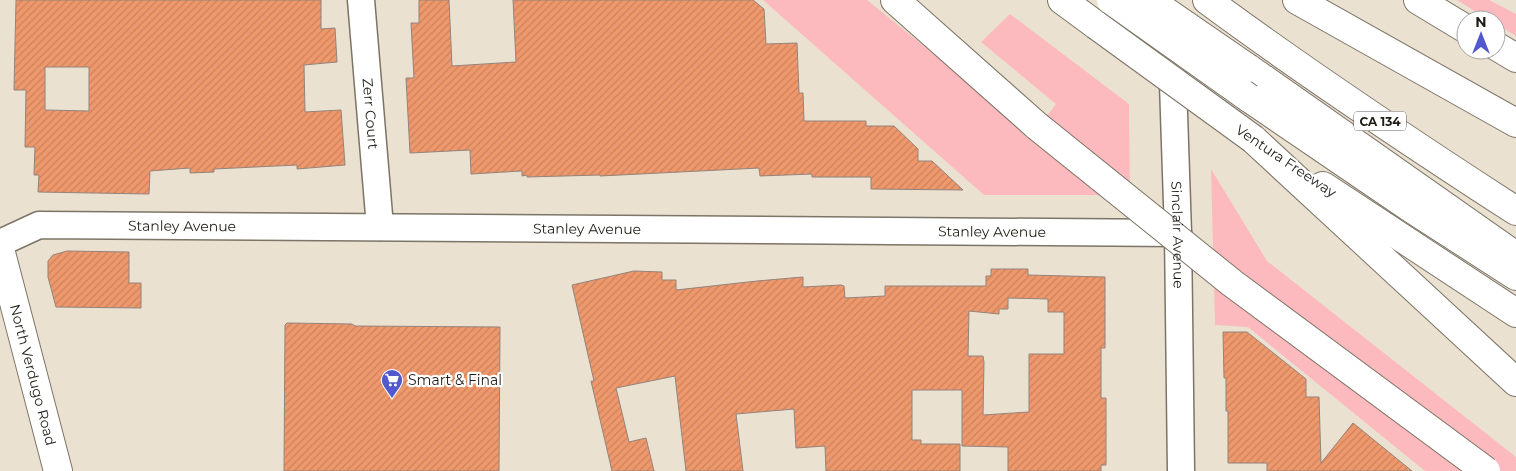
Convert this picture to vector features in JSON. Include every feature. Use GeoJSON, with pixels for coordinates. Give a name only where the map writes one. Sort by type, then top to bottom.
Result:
{"type":"FeatureCollection","features":[{"type":"Feature","properties":{"kind":"main road"},"geometry":{"type":"LineString","coordinates":[[895,0],[1037,126],[1232,283],[1486,471]]}},
{"type":"Feature","properties":{"kind":"main road","name":"Ventura Freeway"},"geometry":{"type":"LineString","coordinates":[[1062,0],[1253,139],[1516,313]]}},
{"type":"Feature","properties":{"kind":"main road"},"geometry":{"type":"LineString","coordinates":[[1111,0],[1249,98],[1409,207],[1516,276]]}},
{"type":"Feature","properties":{"kind":"main road"},"geometry":{"type":"LineString","coordinates":[[1149,0],[1516,256]]}},
{"type":"Feature","properties":{"kind":"main road","name":"CA 134"},"geometry":{"type":"LineString","coordinates":[[1206,0],[1429,154],[1516,211]]}},
{"type":"Feature","properties":{"kind":"main road"},"geometry":{"type":"LineString","coordinates":[[1297,0],[1516,123]]}},
{"type":"Feature","properties":{"kind":"main road"},"geometry":{"type":"LineString","coordinates":[[1418,0],[1456,22]]}},
{"type":"Feature","properties":{"kind":"main road"},"geometry":{"type":"LineString","coordinates":[[1253,139],[1516,382]]}},
{"type":"Feature","properties":{"kind":"main road"},"geometry":{"type":"LineString","coordinates":[[1429,154],[1516,201]]}},
{"type":"Feature","properties":{"kind":"main road","name":"North Verdugo Road"},"geometry":{"type":"LineString","coordinates":[[0,249],[58,471]]}},
{"type":"Feature","properties":{"kind":"street","name":"Zerr Court"},"geometry":{"type":"LineString","coordinates":[[361,0],[380,227]]}},
{"type":"Feature","properties":{"kind":"street","name":"Sinclair Avenue"},"geometry":{"type":"LineString","coordinates":[[1170,0],[1178,233],[1182,471]]}},
{"type":"Feature","properties":{"kind":"street","name":"Stanley Avenue"},"geometry":{"type":"LineString","coordinates":[[0,243],[39,225],[1178,233]]}},
{"type":"Feature","properties":{"kind":"shaded area"},"geometry":{"type":"Polygon","coordinates":[[[763,0],[867,0],[1033,135],[1056,104],[981,42],[1010,14],[1129,104],[1130,195],[984,195],[763,0]]]}},
{"type":"Feature","properties":{"kind":"shaded area"},"geometry":{"type":"Polygon","coordinates":[[[1457,0],[1489,0],[1516,14],[1516,36],[1506,30],[1506,10],[1473,10],[1457,0]]]}},
{"type":"Feature","properties":{"kind":"shaded area"},"geometry":{"type":"Polygon","coordinates":[[[1211,169],[1267,261],[1516,457],[1516,471],[1425,471],[1248,327],[1215,325],[1211,169]]]}},
{"type":"Feature","properties":{"kind":"building"},"geometry":{"type":"Polygon","coordinates":[[[16,0],[321,0],[321,29],[335,28],[337,62],[304,65],[305,112],[341,110],[345,165],[297,169],[297,165],[214,169],[214,172],[190,173],[190,168],[150,171],[149,194],[38,192],[39,175],[34,175],[35,147],[25,147],[26,90],[14,90],[16,0]],[[45,67],[45,110],[89,111],[89,67],[45,67]]]}},
{"type":"Feature","properties":{"kind":"building"},"geometry":{"type":"Polygon","coordinates":[[[419,0],[449,0],[452,66],[516,62],[513,0],[753,0],[764,9],[766,44],[797,43],[799,93],[803,93],[804,121],[866,121],[866,126],[894,126],[918,149],[918,161],[932,161],[963,190],[871,189],[871,177],[812,177],[812,174],[760,176],[759,168],[600,176],[527,177],[527,175],[522,176],[522,171],[471,174],[470,150],[410,153],[406,78],[414,78],[411,23],[419,23],[419,0]]]}},
{"type":"Feature","properties":{"kind":"building"},"geometry":{"type":"Polygon","coordinates":[[[67,251],[129,252],[129,283],[141,283],[141,308],[56,307],[48,277],[48,261],[53,255],[67,251]]]}},
{"type":"Feature","properties":{"kind":"building"},"geometry":{"type":"Polygon","coordinates":[[[991,269],[1028,269],[1028,275],[1105,277],[1105,348],[1101,348],[1101,398],[1106,398],[1106,465],[1101,465],[1101,471],[1008,471],[1008,447],[962,446],[962,390],[912,390],[912,440],[921,440],[921,444],[960,444],[960,471],[826,471],[825,446],[796,448],[794,409],[736,414],[743,471],[686,471],[675,376],[616,388],[629,442],[646,438],[654,471],[612,471],[591,381],[594,381],[572,285],[634,271],[662,272],[662,280],[676,280],[676,290],[803,277],[803,287],[844,286],[845,298],[885,296],[885,286],[986,286],[986,276],[991,276],[991,269]],[[1008,298],[1008,309],[999,309],[999,314],[969,311],[968,356],[983,356],[984,362],[983,415],[1029,412],[1029,354],[1064,354],[1064,312],[1048,312],[1048,299],[1008,298]]]}},
{"type":"Feature","properties":{"kind":"building","name":"Smart & Final"},"geometry":{"type":"Polygon","coordinates":[[[287,323],[352,324],[355,326],[500,327],[499,471],[284,471],[285,325],[287,323]]]}},
{"type":"Feature","properties":{"kind":"building"},"geometry":{"type":"Polygon","coordinates":[[[1223,332],[1247,332],[1306,379],[1306,397],[1319,397],[1321,463],[1353,423],[1412,471],[1267,471],[1267,463],[1228,463],[1228,411],[1226,411],[1223,332]]]}},
{"type":"Feature","properties":{"kind":"place","name":"Smart & Final"},"geometry":{"type":"Point","coordinates":[392,399]}}]}
